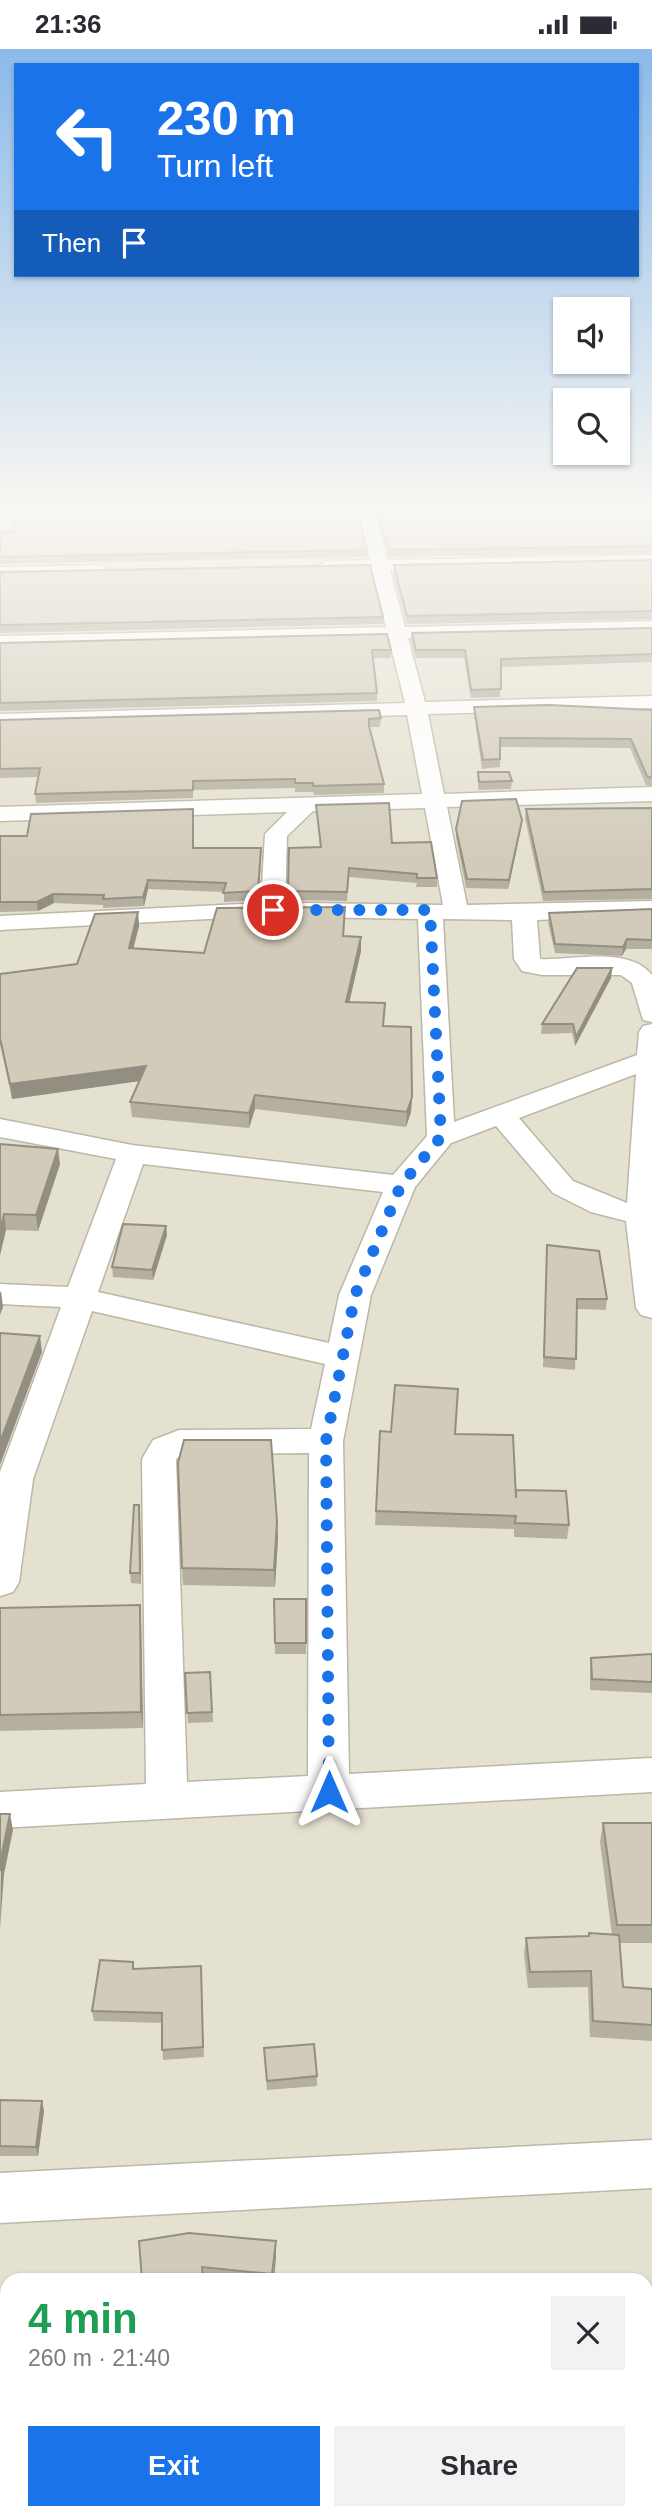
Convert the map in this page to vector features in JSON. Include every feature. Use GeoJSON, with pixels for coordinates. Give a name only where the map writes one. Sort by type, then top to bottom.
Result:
{"type":"FeatureCollection","features":[{"type":"Feature","properties":{"kind":"street"},"geometry":{"type":"LineString","coordinates":[[397,626],[436,799],[443,910],[441,1137]]}},
{"type":"Feature","properties":{"kind":"street"},"geometry":{"type":"LineString","coordinates":[[0,642],[652,627]]}},
{"type":"Feature","properties":{"kind":"street"},"geometry":{"type":"LineString","coordinates":[[0,720],[652,702]]}},
{"type":"Feature","properties":{"kind":"street"},"geometry":{"type":"LineString","coordinates":[[0,814],[652,794]]}},
{"type":"Feature","properties":{"kind":"street"},"geometry":{"type":"LineString","coordinates":[[273,910],[276,834],[306,806]]}},
{"type":"Feature","properties":{"kind":"street"},"geometry":{"type":"LineString","coordinates":[[0,923],[273,910],[524,913],[652,908]]}},
{"type":"Feature","properties":{"kind":"street"},"geometry":{"type":"LineString","coordinates":[[524,913],[527,959],[531,966],[544,969],[620,967],[637,972],[646,985],[652,1014]]}},
{"type":"Feature","properties":{"kind":"street"},"geometry":{"type":"LineString","coordinates":[[329,1792],[326,1441],[355,1295],[401,1185],[441,1137],[501,1115],[651,1046],[647,1217],[652,1308]]}},
{"type":"Feature","properties":{"kind":"street"},"geometry":{"type":"LineString","coordinates":[[501,1115],[563,1188],[602,1206],[647,1217]]}},
{"type":"Feature","properties":{"kind":"street"},"geometry":{"type":"LineString","coordinates":[[0,1128],[132,1154],[401,1185]]}},
{"type":"Feature","properties":{"kind":"street"},"geometry":{"type":"LineString","coordinates":[[0,1582],[6,1500],[132,1154]]}},
{"type":"Feature","properties":{"kind":"street"},"geometry":{"type":"LineString","coordinates":[[0,1294],[80,1298],[342,1357]]}},
{"type":"Feature","properties":{"kind":"street"},"geometry":{"type":"LineString","coordinates":[[167,1801],[159,1459],[165,1449],[179,1442],[326,1441]]}},
{"type":"Feature","properties":{"kind":"street"},"geometry":{"type":"LineString","coordinates":[[0,1810],[652,1775]]}},
{"type":"Feature","properties":{"kind":"street"},"geometry":{"type":"LineString","coordinates":[[0,2198],[652,2164]]}},
{"type":"Feature","properties":{"kind":"shaded area"},"geometry":{"type":"Polygon","coordinates":[[[0,626],[652,626],[652,2273],[0,2273],[0,626]]]}},
{"type":"Feature","properties":{"kind":"building"},"geometry":{"type":"Polygon","coordinates":[[[652,628],[652,654],[501,659],[501,689],[471,690],[465,650],[416,650],[412,633],[652,628]]]}},
{"type":"Feature","properties":{"kind":"building"},"geometry":{"type":"Polygon","coordinates":[[[387,634],[391,650],[372,650],[377,693],[0,703],[0,643],[387,634]]]}},
{"type":"Feature","properties":{"kind":"building"},"geometry":{"type":"Polygon","coordinates":[[[550,705],[652,710],[652,778],[647,776],[631,739],[500,738],[500,759],[483,760],[474,707],[550,705]]]}},
{"type":"Feature","properties":{"kind":"building"},"geometry":{"type":"Polygon","coordinates":[[[379,710],[381,718],[369,719],[369,726],[384,784],[313,786],[313,783],[295,783],[295,779],[193,781],[193,790],[35,794],[40,768],[0,769],[0,720],[379,710]]]}},
{"type":"Feature","properties":{"kind":"building"},"geometry":{"type":"Polygon","coordinates":[[[478,772],[509,772],[512,781],[479,782],[478,772]]]}},
{"type":"Feature","properties":{"kind":"building"},"geometry":{"type":"Polygon","coordinates":[[[516,799],[522,820],[509,880],[467,879],[456,829],[462,801],[516,799]]]}},
{"type":"Feature","properties":{"kind":"building"},"geometry":{"type":"Polygon","coordinates":[[[389,803],[392,843],[431,842],[437,878],[417,878],[417,874],[349,868],[347,892],[288,891],[289,848],[321,847],[316,805],[389,803]]]}},
{"type":"Feature","properties":{"kind":"building"},"geometry":{"type":"Polygon","coordinates":[[[652,808],[652,889],[544,892],[526,809],[652,808]]]}},
{"type":"Feature","properties":{"kind":"building"},"geometry":{"type":"Polygon","coordinates":[[[193,809],[193,848],[261,848],[258,891],[223,893],[226,883],[148,880],[143,897],[103,899],[104,895],[53,894],[37,902],[0,902],[0,836],[27,836],[31,814],[193,809]]]}},
{"type":"Feature","properties":{"kind":"building"},"geometry":{"type":"Polygon","coordinates":[[[345,907],[343,936],[361,937],[346,1002],[385,1003],[383,1026],[411,1027],[412,1097],[407,1112],[255,1095],[249,1113],[130,1102],[146,1066],[10,1084],[0,1038],[0,974],[77,964],[95,914],[138,912],[129,948],[204,953],[217,908],[345,907]]]}},
{"type":"Feature","properties":{"kind":"building"},"geometry":{"type":"Polygon","coordinates":[[[652,909],[652,940],[627,939],[623,947],[555,944],[549,913],[652,909]]]}},
{"type":"Feature","properties":{"kind":"building"},"geometry":{"type":"Polygon","coordinates":[[[577,968],[612,968],[576,1037],[573,1024],[542,1024],[577,968]]]}},
{"type":"Feature","properties":{"kind":"building"},"geometry":{"type":"Polygon","coordinates":[[[0,1144],[58,1149],[36,1215],[4,1214],[0,1231],[0,1144]]]}},
{"type":"Feature","properties":{"kind":"building"},"geometry":{"type":"Polygon","coordinates":[[[123,1224],[166,1226],[152,1270],[112,1267],[123,1224]]]}},
{"type":"Feature","properties":{"kind":"building"},"geometry":{"type":"Polygon","coordinates":[[[547,1245],[599,1251],[607,1299],[577,1299],[576,1359],[544,1357],[547,1245]]]}},
{"type":"Feature","properties":{"kind":"building"},"geometry":{"type":"Polygon","coordinates":[[[0,1333],[40,1336],[0,1442],[0,1333]]]}},
{"type":"Feature","properties":{"kind":"building"},"geometry":{"type":"Polygon","coordinates":[[[395,1385],[458,1389],[455,1434],[513,1435],[516,1498],[516,1490],[566,1491],[569,1525],[515,1523],[516,1516],[376,1511],[380,1431],[391,1432],[395,1385]]]}},
{"type":"Feature","properties":{"kind":"building"},"geometry":{"type":"Polygon","coordinates":[[[184,1440],[271,1440],[277,1521],[274,1570],[182,1568],[178,1463],[184,1440]]]}},
{"type":"Feature","properties":{"kind":"building"},"geometry":{"type":"Polygon","coordinates":[[[134,1505],[139,1505],[140,1573],[130,1573],[134,1505]]]}},
{"type":"Feature","properties":{"kind":"building"},"geometry":{"type":"Polygon","coordinates":[[[274,1599],[306,1599],[306,1643],[275,1643],[274,1599]]]}},
{"type":"Feature","properties":{"kind":"building"},"geometry":{"type":"Polygon","coordinates":[[[140,1605],[141,1712],[0,1715],[0,1608],[140,1605]]]}},
{"type":"Feature","properties":{"kind":"building"},"geometry":{"type":"Polygon","coordinates":[[[652,1654],[652,1682],[592,1679],[591,1658],[652,1654]]]}},
{"type":"Feature","properties":{"kind":"building"},"geometry":{"type":"Polygon","coordinates":[[[210,1672],[212,1712],[187,1713],[185,1673],[210,1672]]]}},
{"type":"Feature","properties":{"kind":"building"},"geometry":{"type":"Polygon","coordinates":[[[0,1814],[10,1814],[0,1871],[0,1814]]]}},
{"type":"Feature","properties":{"kind":"building"},"geometry":{"type":"Polygon","coordinates":[[[603,1823],[652,1823],[652,1925],[617,1925],[603,1823]]]}},
{"type":"Feature","properties":{"kind":"building"},"geometry":{"type":"Polygon","coordinates":[[[589,1933],[619,1935],[623,1987],[652,1989],[652,2025],[593,2021],[591,1971],[530,1972],[526,1938],[589,1936],[589,1933]]]}},
{"type":"Feature","properties":{"kind":"building"},"geometry":{"type":"Polygon","coordinates":[[[100,1960],[133,1962],[133,1969],[201,1966],[203,2047],[162,2050],[162,2013],[92,2011],[100,1960]]]}},
{"type":"Feature","properties":{"kind":"building"},"geometry":{"type":"Polygon","coordinates":[[[314,2044],[317,2076],[267,2081],[264,2048],[314,2044]]]}},
{"type":"Feature","properties":{"kind":"building"},"geometry":{"type":"Polygon","coordinates":[[[0,2100],[42,2101],[36,2147],[0,2146],[0,2100]]]}},
{"type":"Feature","properties":{"kind":"building"},"geometry":{"type":"Polygon","coordinates":[[[189,2233],[276,2241],[272,2273],[202,2267],[202,2273],[141,2273],[139,2241],[189,2233]]]}},
{"type":"Feature","properties":{"kind":"route"},"geometry":{"type":"LineString","coordinates":[[273,910],[430,910],[441,1137],[401,1185],[355,1295],[326,1441],[329,1792]]}}]}
